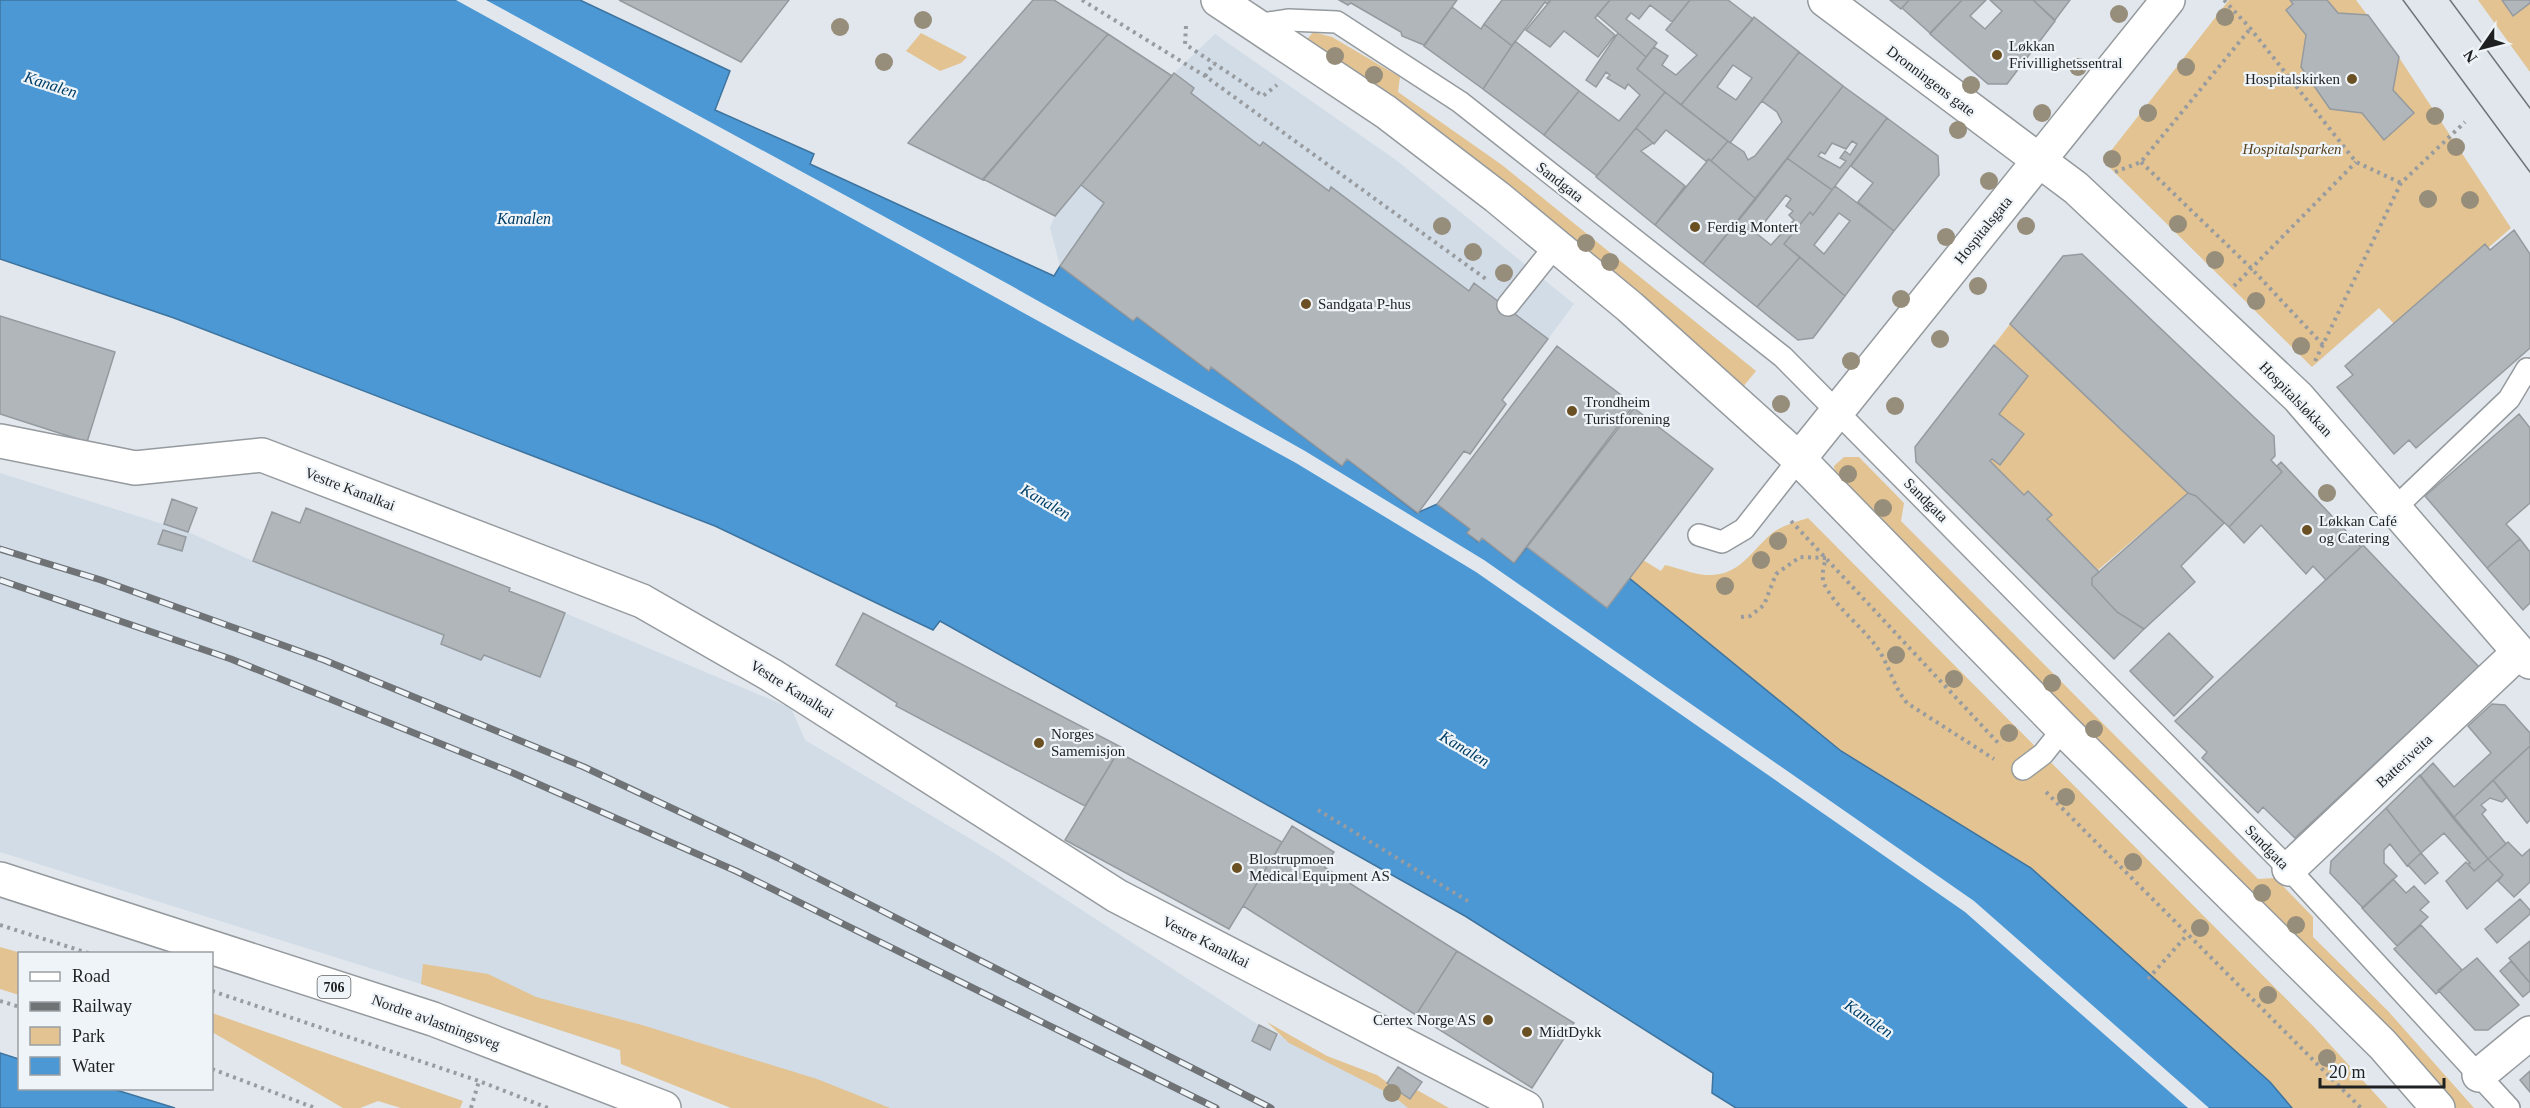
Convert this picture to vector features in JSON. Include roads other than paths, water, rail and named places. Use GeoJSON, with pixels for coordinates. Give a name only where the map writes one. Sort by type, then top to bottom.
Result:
{"type":"FeatureCollection","features":[{"type":"Feature","properties":{"kind":"main road"},"geometry":{"type":"LineString","coordinates":[[1218,0],[1386,112],[1556,244],[1630,307],[1799,459],[2063,729],[2383,1045],[2438,1108]]}},
{"type":"Feature","properties":{"kind":"main road","name":"Dronningens gate"},"geometry":{"type":"LineString","coordinates":[[1825,0],[2038,161]]}},
{"type":"Feature","properties":{"kind":"main road","name":"Hospitalsgata"},"geometry":{"type":"LineString","coordinates":[[1799,459],[2168,0]]}},
{"type":"Feature","properties":{"kind":"main road","name":"Hospitalsløkkan"},"geometry":{"type":"LineString","coordinates":[[2038,161],[2076,188],[2298,397],[2524,657]]}},
{"type":"Feature","properties":{"kind":"main road","name":"Vestre Kanalkai"},"geometry":{"type":"LineString","coordinates":[[0,441],[135,468],[262,455],[642,601],[771,675],[1117,896],[1526,1108]]}},
{"type":"Feature","properties":{"kind":"main road","name":"Batteriveita"},"geometry":{"type":"LineString","coordinates":[[2289,869],[2524,657]]}},
{"type":"Feature","properties":{"kind":"main road","name":"Nordre avlastningsveg"},"geometry":{"type":"LineString","coordinates":[[0,879],[433,1019],[664,1108]]}},
{"type":"Feature","properties":{"kind":"main road"},"geometry":{"type":"LineString","coordinates":[[2480,1075],[2530,1033]]}},
{"type":"Feature","properties":{"kind":"lane","name":"Sandgata"},"geometry":{"type":"LineString","coordinates":[[1256,24],[1288,20],[1337,22],[1460,102],[1783,357],[2289,869],[2509,1108]]}},
{"type":"Feature","properties":{"kind":"lane"},"geometry":{"type":"LineString","coordinates":[[1513,299],[1556,244]]}},
{"type":"Feature","properties":{"kind":"lane"},"geometry":{"type":"LineString","coordinates":[[2394,509],[2510,399],[2527,369]]}},
{"type":"Feature","properties":{"kind":"lane"},"geometry":{"type":"LineString","coordinates":[[1699,535],[1722,542],[1744,529],[1799,459]]}},
{"type":"Feature","properties":{"kind":"lane"},"geometry":{"type":"LineString","coordinates":[[2023,770],[2043,754],[2063,729]]}},
{"type":"Feature","properties":{"kind":"water","name":"Kanalen"},"geometry":{"type":"Polygon","coordinates":[[[0,0],[580,0],[730,71],[715,110],[814,154],[810,164],[1054,276],[1060,266],[1133,321],[1137,317],[1209,371],[1211,367],[1342,466],[1347,459],[1417,513],[1437,504],[1470,529],[1467,533],[1478,542],[1482,538],[1514,563],[1527,547],[1629,578],[1841,751],[2031,868],[2270,1082],[2292,1108],[1736,1108],[1712,1093],[1713,1073],[1465,916],[940,621],[933,630],[715,526],[174,318],[0,259],[0,0]]]}},
{"type":"Feature","properties":{"kind":"water"},"geometry":{"type":"Polygon","coordinates":[[[0,1053],[18,1059],[18,1090],[116,1090],[175,1108],[0,1108],[0,1053]]]}},
{"type":"Feature","properties":{"kind":"tram line"},"geometry":{"type":"LineString","coordinates":[[2403,0],[2530,172]]}},
{"type":"Feature","properties":{"kind":"tram line"},"geometry":{"type":"LineString","coordinates":[[2450,0],[2530,108]]}},
{"type":"Feature","properties":{"kind":"railway"},"geometry":{"type":"LineString","coordinates":[[0,549],[101,580],[324,660],[584,767],[778,858],[1271,1108]]}},
{"type":"Feature","properties":{"kind":"railway"},"geometry":{"type":"LineString","coordinates":[[0,580],[231,659],[513,773],[736,871],[1216,1108]]}},
{"type":"Feature","properties":{"kind":"place","name":"Løkkan Frivillighetssentral"},"geometry":{"type":"Point","coordinates":[1997,55]}},
{"type":"Feature","properties":{"kind":"place","name":"Hospitalskirken"},"geometry":{"type":"Point","coordinates":[2352,79]}},
{"type":"Feature","properties":{"kind":"place","name":"Ferdig Montert"},"geometry":{"type":"Point","coordinates":[1695,227]}},
{"type":"Feature","properties":{"kind":"place","name":"Sandgata P-hus"},"geometry":{"type":"Point","coordinates":[1306,304]}},
{"type":"Feature","properties":{"kind":"place","name":"Trondheim Turistforening"},"geometry":{"type":"Point","coordinates":[1572,411]}},
{"type":"Feature","properties":{"kind":"place","name":"Løkkan Café og Catering"},"geometry":{"type":"Point","coordinates":[2307,530]}},
{"type":"Feature","properties":{"kind":"place","name":"Norges Samemisjon"},"geometry":{"type":"Point","coordinates":[1039,743]}},
{"type":"Feature","properties":{"kind":"place","name":"Blostrupmoen Medical Equipment AS"},"geometry":{"type":"Point","coordinates":[1237,868]}},
{"type":"Feature","properties":{"kind":"place","name":"Certex Norge AS"},"geometry":{"type":"Point","coordinates":[1488,1020]}},
{"type":"Feature","properties":{"kind":"place","name":"MidtDykk"},"geometry":{"type":"Point","coordinates":[1527,1032]}},
{"type":"Feature","properties":{"kind":"park label","name":"Hospitalsparken"},"geometry":{"type":"Point","coordinates":[2292,149]}}]}
